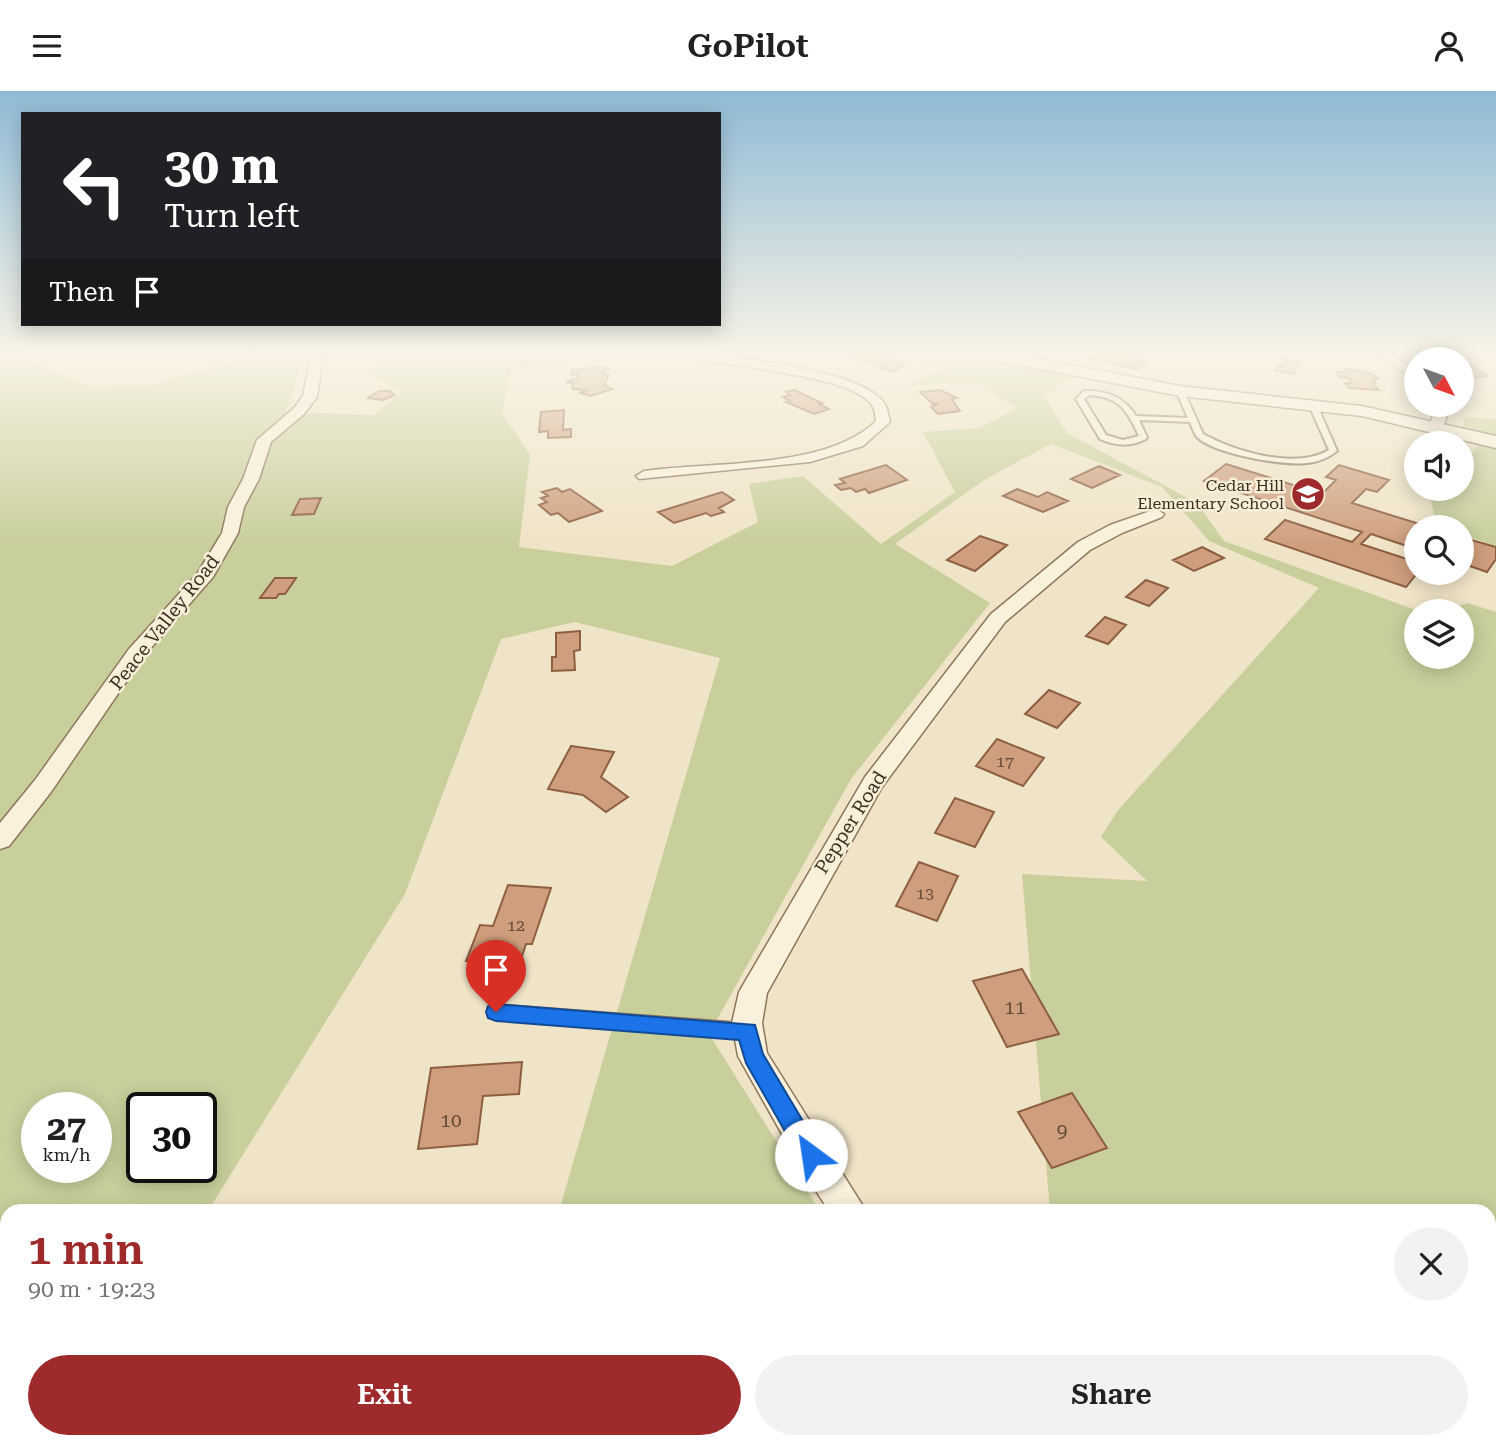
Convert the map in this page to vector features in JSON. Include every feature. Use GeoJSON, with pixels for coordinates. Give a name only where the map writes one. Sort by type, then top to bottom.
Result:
{"type":"FeatureCollection","features":[{"type":"Feature","properties":{"kind":"street","name":"Peace Valley Road"},"geometry":{"type":"LineString","coordinates":[[0,840],[44,786],[136,653],[204,577],[230,533],[236,507],[251,479],[264,440],[289,419]]}},
{"type":"Feature","properties":{"kind":"street"},"geometry":{"type":"LineString","coordinates":[[644,476],[673,470],[801,459],[859,442],[883,422],[882,419]]}},
{"type":"Feature","properties":{"kind":"street"},"geometry":{"type":"LineString","coordinates":[[1401,419],[1496,442]]}},
{"type":"Feature","properties":{"kind":"street"},"geometry":{"type":"LineString","coordinates":[[1436,427],[1439,419]]}},
{"type":"Feature","properties":{"kind":"street","name":"Pepper Road"},"geometry":{"type":"LineString","coordinates":[[844,1204],[811,1155],[753,1056],[747,1031],[748,1007],[753,992],[873,783],[998,618],[1084,547],[1116,529],[1156,514]]}},
{"type":"Feature","properties":{"kind":"lane"},"geometry":{"type":"LineString","coordinates":[[1091,419],[1097,430],[1108,440],[1132,443],[1143,437],[1135,419]]}},
{"type":"Feature","properties":{"kind":"lane"},"geometry":{"type":"LineString","coordinates":[[1175,419],[1194,420],[1200,435],[1212,443],[1269,459],[1302,461],[1324,458],[1333,451],[1319,419]]}},
{"type":"Feature","properties":{"kind":"lane"},"geometry":{"type":"LineString","coordinates":[[496,1012],[747,1031]]}},
{"type":"Feature","properties":{"kind":"green space"},"geometry":{"type":"Polygon","coordinates":[[[0,419],[506,419],[530,455],[519,547],[672,566],[758,522],[749,484],[803,476],[881,544],[955,492],[923,432],[979,428],[995,419],[1059,419],[1067,433],[1197,503],[1224,541],[1404,606],[1404,669],[1474,669],[1474,605],[1496,612],[1496,1204],[1049,1204],[1022,874],[1147,881],[1101,837],[1118,810],[1319,588],[1209,541],[1162,487],[1051,444],[984,480],[895,544],[990,603],[851,779],[709,1034],[816,1204],[561,1204],[720,658],[575,622],[501,639],[405,894],[212,1204],[0,1204],[0,419]]]}},
{"type":"Feature","properties":{"kind":"green space"},"geometry":{"type":"Polygon","coordinates":[[[1465,419],[1496,419],[1496,546],[1474,538],[1474,515],[1434,515],[1431,501],[1474,501],[1474,450],[1486,436],[1462,426],[1465,419]]]}},
{"type":"Feature","properties":{"kind":"building"},"geometry":{"type":"Polygon","coordinates":[[[540,419],[564,419],[563,430],[571,429],[571,437],[548,438],[548,431],[539,432],[540,419]]]}},
{"type":"Feature","properties":{"kind":"building"},"geometry":{"type":"Polygon","coordinates":[[[1226,464],[1322,494],[1336,480],[1326,477],[1339,465],[1389,480],[1377,492],[1366,489],[1352,503],[1404,519],[1404,545],[1371,534],[1361,544],[1404,558],[1404,585],[1408,585],[1406,587],[1265,539],[1285,520],[1352,542],[1362,532],[1204,481],[1226,464]]]}},
{"type":"Feature","properties":{"kind":"building"},"geometry":{"type":"Polygon","coordinates":[[[886,465],[907,480],[869,493],[865,489],[856,492],[851,488],[841,490],[835,485],[845,483],[840,479],[886,465]]]}},
{"type":"Feature","properties":{"kind":"building"},"geometry":{"type":"Polygon","coordinates":[[[1099,466],[1120,475],[1092,488],[1071,479],[1099,466]]]}},
{"type":"Feature","properties":{"kind":"building"},"geometry":{"type":"Polygon","coordinates":[[[557,488],[562,492],[570,489],[602,511],[569,522],[558,513],[551,515],[539,505],[547,502],[541,498],[548,496],[542,492],[557,488]]]}},
{"type":"Feature","properties":{"kind":"building"},"geometry":{"type":"Polygon","coordinates":[[[1017,489],[1038,497],[1047,492],[1068,501],[1043,512],[1003,496],[1017,489]]]}},
{"type":"Feature","properties":{"kind":"building"},"geometry":{"type":"Polygon","coordinates":[[[722,492],[734,500],[719,508],[724,512],[711,516],[706,513],[674,523],[658,512],[722,492]]]}},
{"type":"Feature","properties":{"kind":"building"},"geometry":{"type":"Polygon","coordinates":[[[321,498],[314,514],[292,515],[300,499],[321,498]]]}},
{"type":"Feature","properties":{"kind":"building"},"geometry":{"type":"Polygon","coordinates":[[[980,536],[1007,545],[975,571],[947,560],[980,536]]]}},
{"type":"Feature","properties":{"kind":"building"},"geometry":{"type":"Polygon","coordinates":[[[1474,541],[1496,547],[1496,559],[1487,572],[1474,568],[1474,541]]]}},
{"type":"Feature","properties":{"kind":"building"},"geometry":{"type":"Polygon","coordinates":[[[1202,547],[1224,558],[1194,571],[1173,560],[1202,547]]]}},
{"type":"Feature","properties":{"kind":"building"},"geometry":{"type":"Polygon","coordinates":[[[275,578],[296,578],[285,594],[279,594],[276,598],[260,598],[275,578]]]}},
{"type":"Feature","properties":{"kind":"building"},"geometry":{"type":"Polygon","coordinates":[[[1146,580],[1168,588],[1149,606],[1126,597],[1146,580]]]}},
{"type":"Feature","properties":{"kind":"building"},"geometry":{"type":"Polygon","coordinates":[[[1105,617],[1126,625],[1108,644],[1086,636],[1105,617]]]}},
{"type":"Feature","properties":{"kind":"building"},"geometry":{"type":"Polygon","coordinates":[[[580,631],[580,650],[574,651],[575,670],[552,671],[552,657],[556,657],[556,633],[580,631]]]}},
{"type":"Feature","properties":{"kind":"building"},"geometry":{"type":"Polygon","coordinates":[[[1049,690],[1080,703],[1057,728],[1025,714],[1049,690]]]}},
{"type":"Feature","properties":{"kind":"building"},"geometry":{"type":"Polygon","coordinates":[[[997,739],[1044,758],[1023,786],[976,766],[997,739]]]}},
{"type":"Feature","properties":{"kind":"building"},"geometry":{"type":"Polygon","coordinates":[[[571,746],[614,752],[601,777],[628,797],[606,812],[583,795],[548,789],[571,746]]]}},
{"type":"Feature","properties":{"kind":"building"},"geometry":{"type":"Polygon","coordinates":[[[955,798],[994,812],[975,847],[935,833],[955,798]]]}},
{"type":"Feature","properties":{"kind":"building"},"geometry":{"type":"Polygon","coordinates":[[[919,862],[958,876],[937,921],[896,906],[919,862]]]}},
{"type":"Feature","properties":{"kind":"building"},"geometry":{"type":"Polygon","coordinates":[[[508,885],[551,888],[532,944],[526,944],[519,965],[466,961],[480,925],[493,926],[508,885]]]}},
{"type":"Feature","properties":{"kind":"building"},"geometry":{"type":"Polygon","coordinates":[[[1022,969],[1059,1034],[1007,1047],[973,981],[1022,969]]]}},
{"type":"Feature","properties":{"kind":"building"},"geometry":{"type":"Polygon","coordinates":[[[522,1062],[519,1094],[483,1096],[477,1144],[418,1149],[431,1068],[522,1062]]]}},
{"type":"Feature","properties":{"kind":"building"},"geometry":{"type":"Polygon","coordinates":[[[1072,1093],[1107,1148],[1052,1168],[1018,1112],[1072,1093]]]}},
{"type":"Feature","properties":{"kind":"place","name":"Cedar Hill Elementary School"},"geometry":{"type":"Point","coordinates":[1308,494]}},
{"type":"Feature","properties":{"kind":"route"},"geometry":{"type":"LineString","coordinates":[[496,1012],[747,1031],[753,1056],[811,1155]]}}]}
